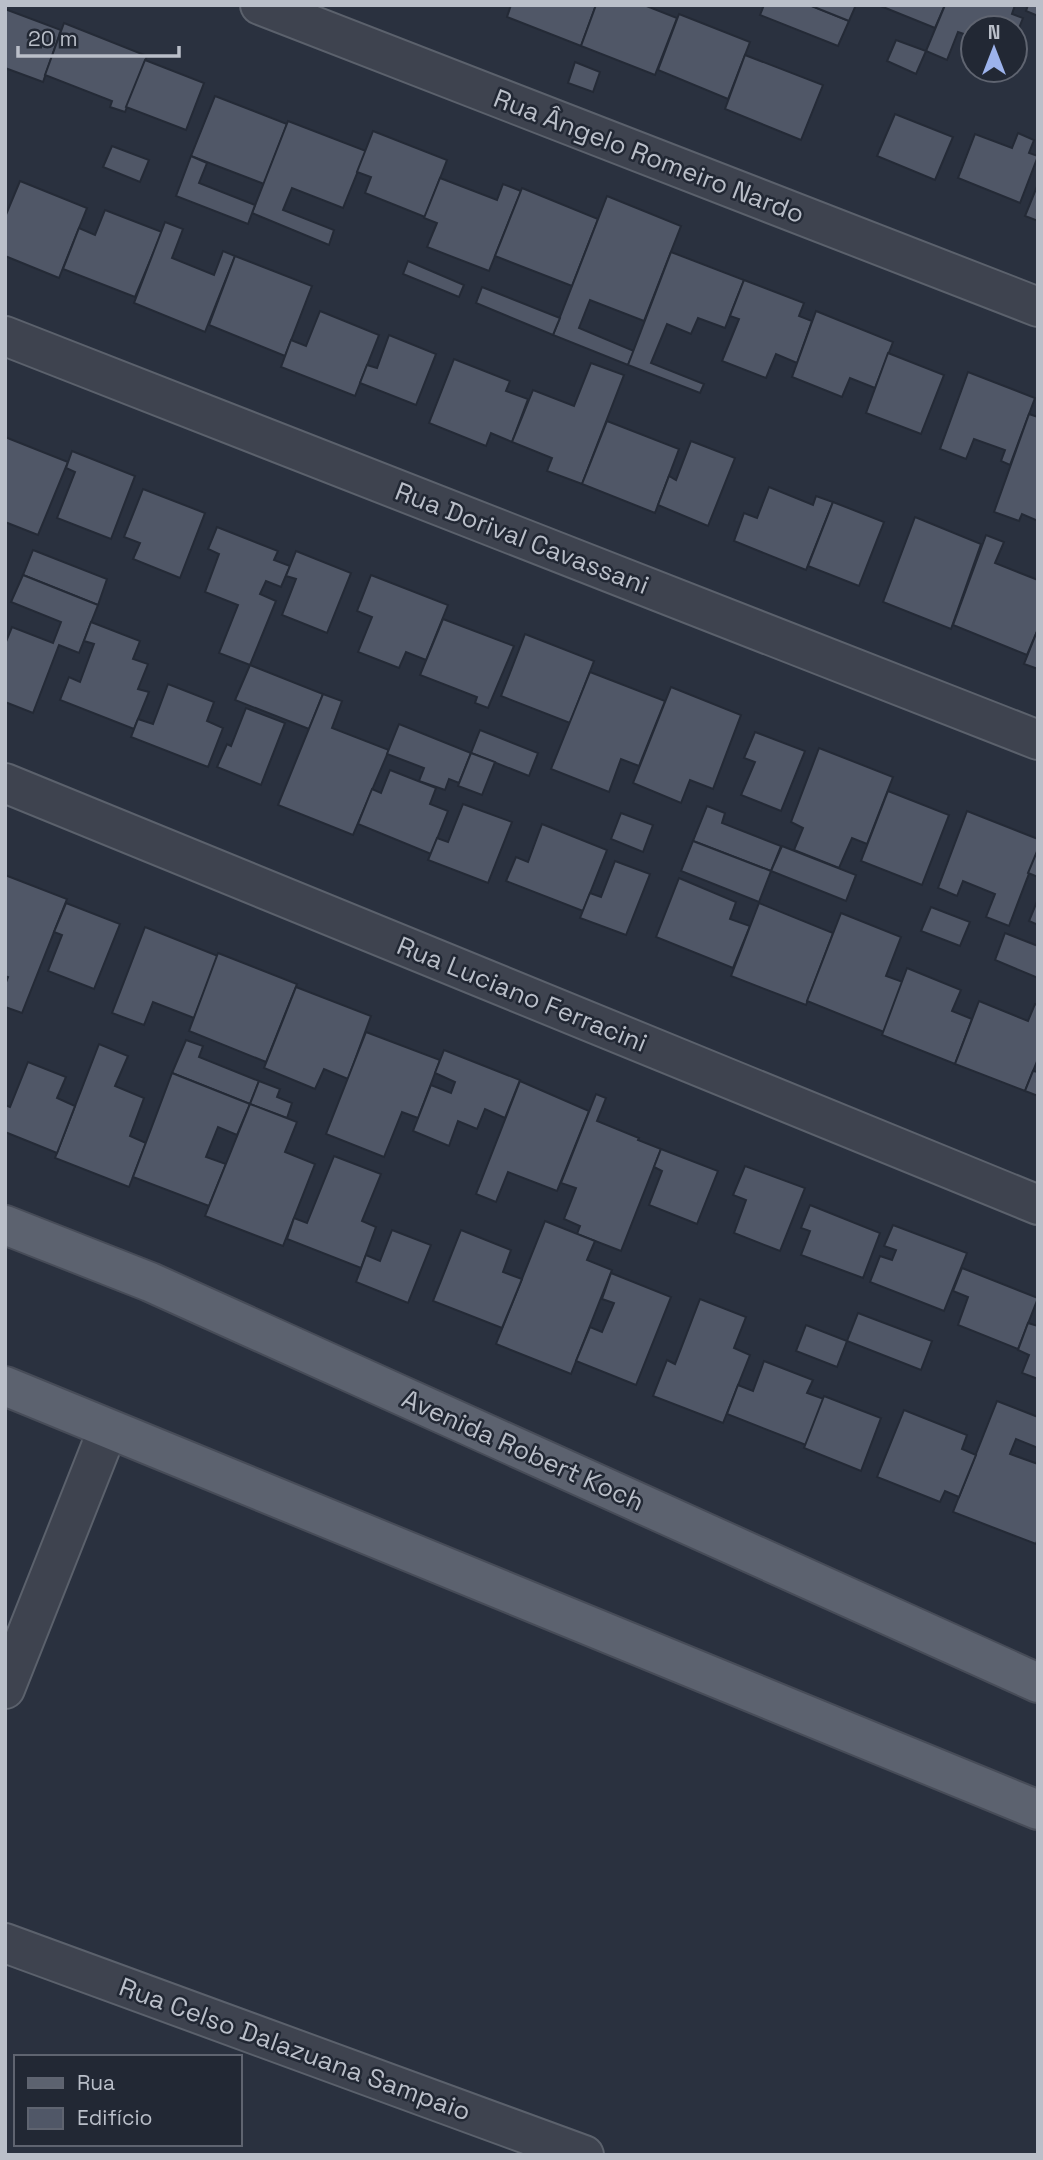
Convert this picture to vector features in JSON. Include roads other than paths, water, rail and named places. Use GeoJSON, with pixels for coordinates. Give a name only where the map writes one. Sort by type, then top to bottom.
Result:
{"type":"FeatureCollection","features":[{"type":"Feature","properties":{"kind":"main road","name":"Avenida Robert Koch"},"geometry":{"type":"LineString","coordinates":[[5,1225],[150,1282],[1038,1683]]}},
{"type":"Feature","properties":{"kind":"main road"},"geometry":{"type":"LineString","coordinates":[[5,1387],[1038,1810]]}},
{"type":"Feature","properties":{"kind":"street","name":"Rua Ângelo Romeiro Nardo"},"geometry":{"type":"LineString","coordinates":[[260,5],[1038,307]]}},
{"type":"Feature","properties":{"kind":"street","name":"Rua Dorival Cavassani"},"geometry":{"type":"LineString","coordinates":[[5,336],[1038,740]]}},
{"type":"Feature","properties":{"kind":"street","name":"Rua Luciano Ferracini"},"geometry":{"type":"LineString","coordinates":[[5,783],[1038,1205]]}},
{"type":"Feature","properties":{"kind":"street"},"geometry":{"type":"LineString","coordinates":[[5,1689],[108,1429]]}},
{"type":"Feature","properties":{"kind":"street","name":"Rua Celso Dalazuana Sampaio"},"geometry":{"type":"LineString","coordinates":[[5,1943],[584,2155]]}}]}
